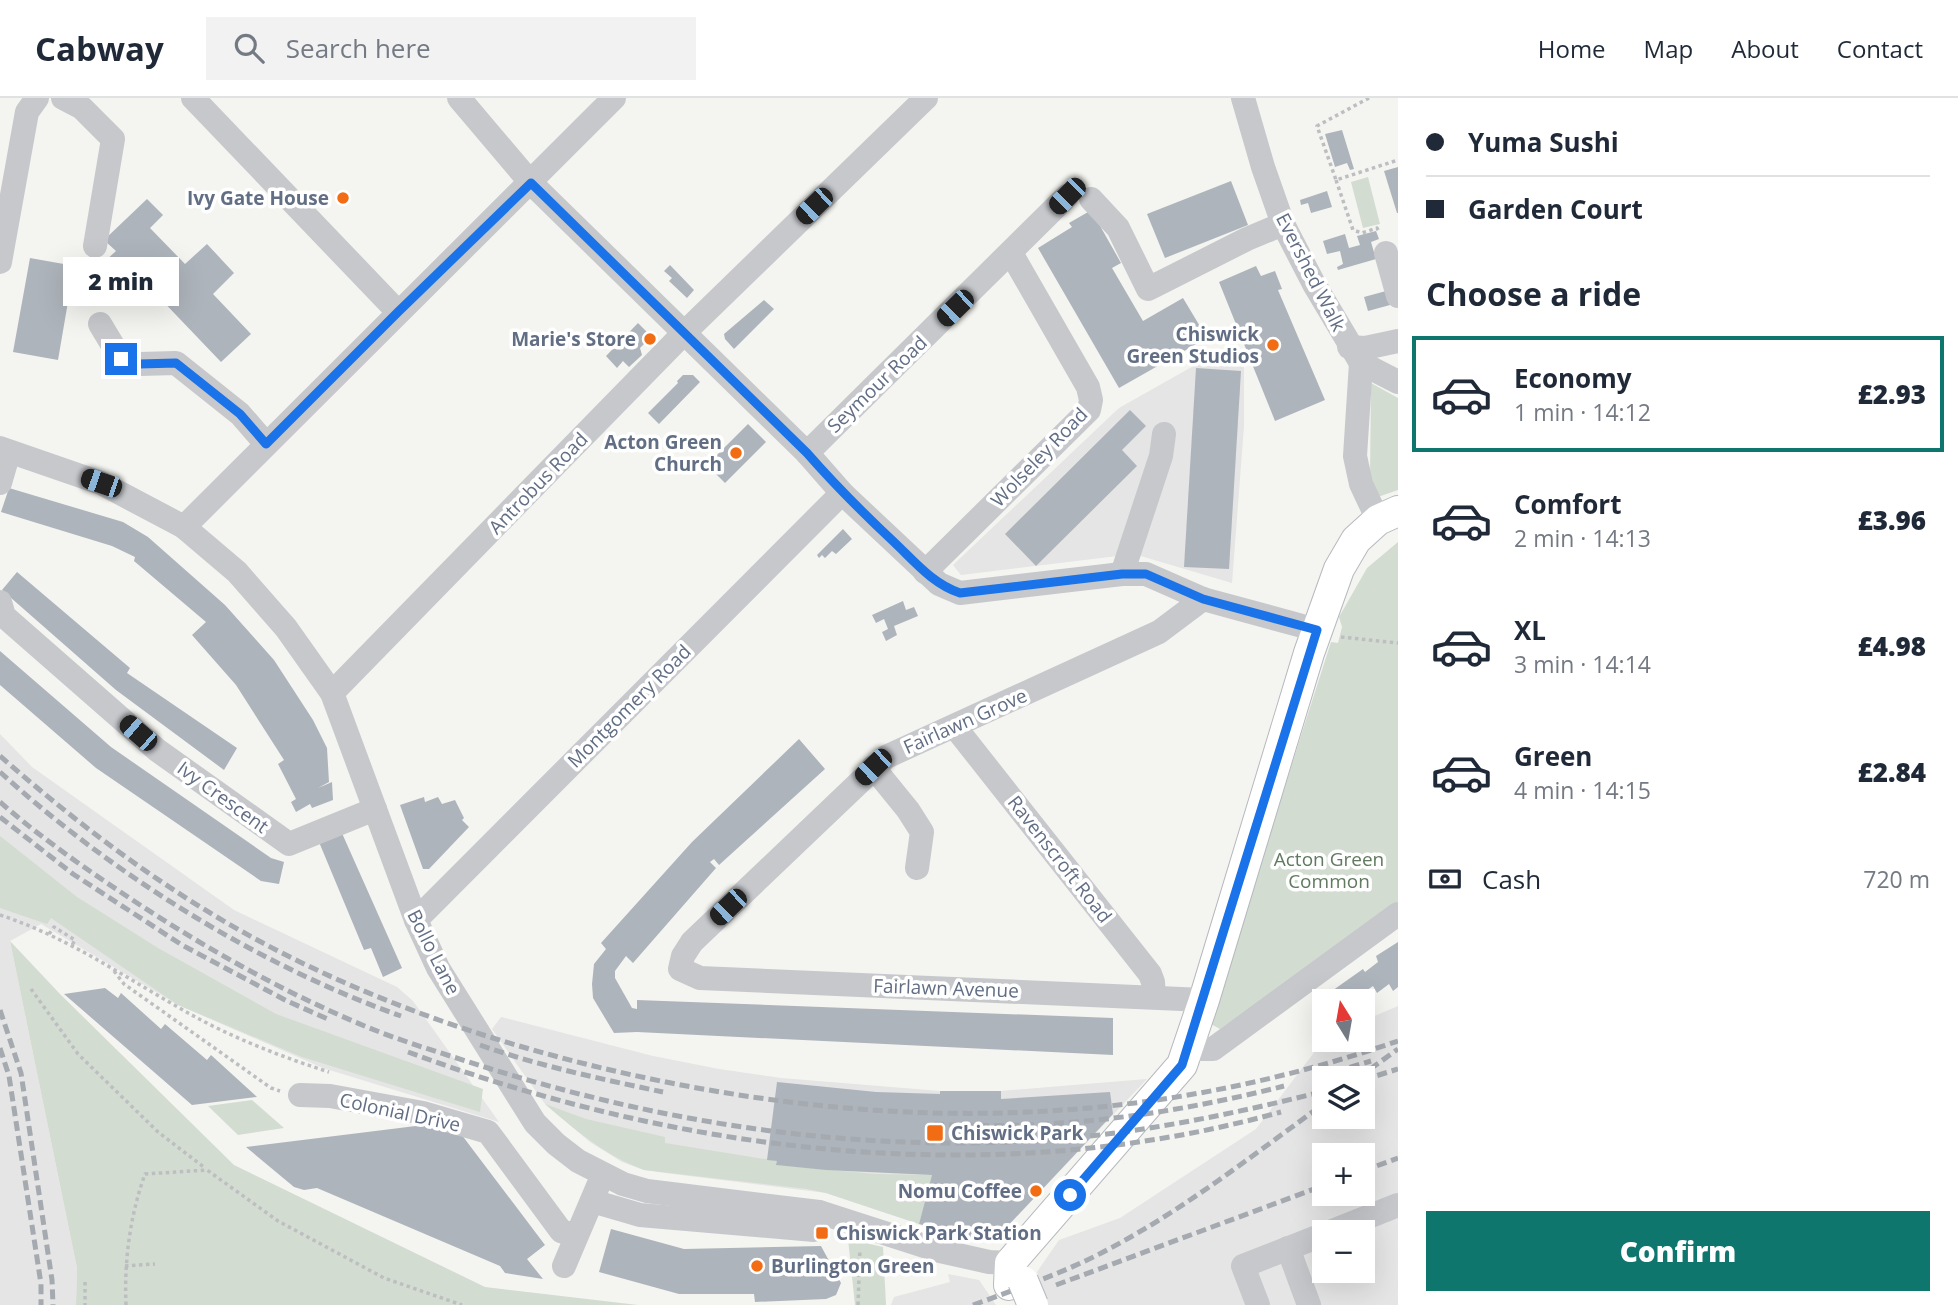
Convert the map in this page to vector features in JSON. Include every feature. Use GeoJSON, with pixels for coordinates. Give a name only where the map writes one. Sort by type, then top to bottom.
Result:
{"type":"FeatureCollection","features":[{"type":"Feature","properties":{"kind":"main road"},"geometry":{"type":"LineString","coordinates":[[1018,1288],[1182,1065],[1328,634],[1339,569],[1356,540],[1388,516]]}},
{"type":"Feature","properties":{"kind":"street"},"geometry":{"type":"LineString","coordinates":[[0,262],[9,160],[27,111],[37,98]]}},
{"type":"Feature","properties":{"kind":"street"},"geometry":{"type":"LineString","coordinates":[[63,98],[82,108],[113,139],[95,246]]}},
{"type":"Feature","properties":{"kind":"street"},"geometry":{"type":"LineString","coordinates":[[193,98],[398,312]]}},
{"type":"Feature","properties":{"kind":"street"},"geometry":{"type":"LineString","coordinates":[[459,98],[531,183],[807,453],[842,493],[939,584],[960,593],[1122,574],[1146,574],[1203,599],[1328,634]]}},
{"type":"Feature","properties":{"kind":"street"},"geometry":{"type":"LineString","coordinates":[[184,527],[614,98]]}},
{"type":"Feature","properties":{"kind":"street","name":"Antrobus Road"},"geometry":{"type":"LineString","coordinates":[[332,693],[684,333],[926,98]]}},
{"type":"Feature","properties":{"kind":"street","name":"Evershed Walk"},"geometry":{"type":"LineString","coordinates":[[1243,98],[1262,167],[1283,224],[1355,355]]}},
{"type":"Feature","properties":{"kind":"street","name":"Seymour Road"},"geometry":{"type":"LineString","coordinates":[[807,453],[1011,253],[1079,198],[1118,228],[1148,289],[1247,239],[1283,224]]}},
{"type":"Feature","properties":{"kind":"street","name":"Wolseley Road"},"geometry":{"type":"LineString","coordinates":[[925,572],[1089,410],[1091,400],[1088,387],[1011,253]]}},
{"type":"Feature","properties":{"kind":"street"},"geometry":{"type":"LineString","coordinates":[[1386,253],[1398,296]]}},
{"type":"Feature","properties":{"kind":"street"},"geometry":{"type":"LineString","coordinates":[[100,324],[121,359],[139,364],[176,363],[240,414],[266,444]]}},
{"type":"Feature","properties":{"kind":"street"},"geometry":{"type":"LineString","coordinates":[[1355,355],[1365,348],[1398,341]]}},
{"type":"Feature","properties":{"kind":"street"},"geometry":{"type":"LineString","coordinates":[[1355,355],[1398,382]]}},
{"type":"Feature","properties":{"kind":"street"},"geometry":{"type":"LineString","coordinates":[[1355,355],[1355,456],[1361,484],[1388,516]]}},
{"type":"Feature","properties":{"kind":"street"},"geometry":{"type":"LineString","coordinates":[[1122,574],[1161,456],[1164,434]]}},
{"type":"Feature","properties":{"kind":"street"},"geometry":{"type":"LineString","coordinates":[[0,483],[5,450]]}},
{"type":"Feature","properties":{"kind":"street","name":"Bollo Lane"},"geometry":{"type":"LineString","coordinates":[[5,450],[101,483],[184,527],[237,572],[286,628],[332,693],[416,920],[438,968],[535,1123],[556,1144],[623,1185],[647,1191],[819,1212],[940,1251],[989,1262],[1018,1288]]}},
{"type":"Feature","properties":{"kind":"street","name":"Montgomery Road"},"geometry":{"type":"LineString","coordinates":[[416,920],[842,493]]}},
{"type":"Feature","properties":{"kind":"street","name":"Fairlawn Grove"},"geometry":{"type":"LineString","coordinates":[[689,975],[680,969],[683,956],[692,942],[886,757],[1159,632],[1203,599]]}},
{"type":"Feature","properties":{"kind":"street","name":"Ivy Crescent"},"geometry":{"type":"LineString","coordinates":[[0,603],[4,616],[158,750],[289,844],[374,809]]}},
{"type":"Feature","properties":{"kind":"street","name":"Ravenscroft Road"},"geometry":{"type":"LineString","coordinates":[[955,727],[1150,974],[1154,996]]}},
{"type":"Feature","properties":{"kind":"street"},"geometry":{"type":"LineString","coordinates":[[873,767],[922,832],[917,868]]}},
{"type":"Feature","properties":{"kind":"street"},"geometry":{"type":"LineString","coordinates":[[1187,1049],[1213,1049],[1398,914]]}},
{"type":"Feature","properties":{"kind":"street","name":"Fairlawn Avenue"},"geometry":{"type":"LineString","coordinates":[[689,975],[699,978],[1204,1000]]}},
{"type":"Feature","properties":{"kind":"street","name":"Colonial Drive"},"geometry":{"type":"LineString","coordinates":[[300,1095],[330,1097],[423,1113],[488,1132],[561,1231],[576,1237]]}},
{"type":"Feature","properties":{"kind":"street"},"geometry":{"type":"LineString","coordinates":[[564,1266],[603,1175]]}},
{"type":"Feature","properties":{"kind":"street"},"geometry":{"type":"LineString","coordinates":[[592,1201],[640,1215],[814,1230],[819,1212]]}},
{"type":"Feature","properties":{"kind":"street"},"geometry":{"type":"LineString","coordinates":[[1360,1220],[1398,1205]]}},
{"type":"Feature","properties":{"kind":"street"},"geometry":{"type":"LineString","coordinates":[[1258,1305],[1243,1266],[1312,1239]]}},
{"type":"Feature","properties":{"kind":"street"},"geometry":{"type":"LineString","coordinates":[[1288,1248],[1309,1305]]}},
{"type":"Feature","properties":{"kind":"path"},"geometry":{"type":"LineString","coordinates":[[1369,98],[1317,126],[1353,230],[1362,233],[1377,228],[1386,253]]}},
{"type":"Feature","properties":{"kind":"path"},"geometry":{"type":"LineString","coordinates":[[1336,180],[1398,160]]}},
{"type":"Feature","properties":{"kind":"path"},"geometry":{"type":"LineString","coordinates":[[1328,634],[1398,643]]}},
{"type":"Feature","properties":{"kind":"path"},"geometry":{"type":"LineString","coordinates":[[0,915],[49,934],[193,1016],[267,1050],[335,1074]]}},
{"type":"Feature","properties":{"kind":"path"},"geometry":{"type":"LineString","coordinates":[[49,934],[54,927],[75,940],[70,947]]}},
{"type":"Feature","properties":{"kind":"path"},"geometry":{"type":"LineString","coordinates":[[113,970],[124,984],[271,1088],[300,1095]]}},
{"type":"Feature","properties":{"kind":"path"},"geometry":{"type":"LineString","coordinates":[[31,989],[78,1054],[158,1132],[207,1170],[278,1221],[384,1278],[462,1305]]}},
{"type":"Feature","properties":{"kind":"path"},"geometry":{"type":"LineString","coordinates":[[125,1305],[125,1268],[138,1194],[145,1174],[207,1170]]}},
{"type":"Feature","properties":{"kind":"path"},"geometry":{"type":"LineString","coordinates":[[858,1305],[860,1242]]}},
{"type":"Feature","properties":{"kind":"path"},"geometry":{"type":"LineString","coordinates":[[125,1268],[155,1264]]}},
{"type":"Feature","properties":{"kind":"path"},"geometry":{"type":"LineString","coordinates":[[85,1282],[85,1305]]}},
{"type":"Feature","properties":{"kind":"shaded area"},"geometry":{"type":"Polygon","coordinates":[[[1197,364],[1244,367],[1244,426],[1232,583],[1134,554],[961,575],[953,565],[1119,408],[1197,364]]]}},
{"type":"Feature","properties":{"kind":"shaded area"},"geometry":{"type":"Polygon","coordinates":[[[0,734],[32,767],[234,910],[397,987],[413,1001],[499,1122],[323,1068],[178,1005],[41,924],[10,941],[77,1268],[76,1305],[0,1305],[0,734]]]}},
{"type":"Feature","properties":{"kind":"shaded area"},"geometry":{"type":"Polygon","coordinates":[[[1398,1006],[1398,1305],[1048,1305],[1037,1272],[1059,1240],[1120,1218],[1256,1129],[1314,1052],[1376,1052],[1376,1015],[1398,1006]]]}},
{"type":"Feature","properties":{"kind":"shaded area"},"geometry":{"type":"Polygon","coordinates":[[[501,1017],[653,1056],[781,1078],[940,1091],[1001,1091],[1147,1079],[1003,1231],[991,1237],[977,1239],[919,1224],[826,1193],[644,1170],[622,1162],[590,1142],[545,1104],[492,1029],[501,1017]]]}},
{"type":"Feature","properties":{"kind":"shaded area"},"geometry":{"type":"Polygon","coordinates":[[[948,1274],[979,1280],[996,1305],[891,1305],[894,1297],[950,1282],[948,1274]]]}},
{"type":"Feature","properties":{"kind":"green space"},"geometry":{"type":"Polygon","coordinates":[[[1368,177],[1380,224],[1363,228],[1351,182],[1368,177]]]}},
{"type":"Feature","properties":{"kind":"green space"},"geometry":{"type":"Polygon","coordinates":[[[1371,383],[1398,398],[1398,490],[1375,498],[1370,480],[1371,383]]]}},
{"type":"Feature","properties":{"kind":"green space","name":"Acton Green Common"},"geometry":{"type":"Polygon","coordinates":[[[1398,542],[1398,906],[1220,1029],[1209,1023],[1331,642],[1338,643],[1342,627],[1339,617],[1367,568],[1398,542]]]}},
{"type":"Feature","properties":{"kind":"green space"},"geometry":{"type":"Polygon","coordinates":[[[0,836],[77,897],[158,948],[276,1014],[483,1089],[480,1112],[302,1057],[178,1005],[51,918],[47,924],[0,908],[0,836]]]}},
{"type":"Feature","properties":{"kind":"green space"},"geometry":{"type":"Polygon","coordinates":[[[10,941],[60,994],[234,1165],[485,1287],[638,1305],[76,1305],[77,1268],[10,941]]]}},
{"type":"Feature","properties":{"kind":"green space"},"geometry":{"type":"Polygon","coordinates":[[[252,1100],[284,1128],[238,1135],[208,1106],[252,1100]]]}},
{"type":"Feature","properties":{"kind":"green space"},"geometry":{"type":"Polygon","coordinates":[[[545,1104],[586,1119],[665,1137],[665,1143],[777,1161],[777,1165],[876,1174],[932,1175],[919,1224],[807,1189],[644,1170],[604,1150],[545,1104]]]}},
{"type":"Feature","properties":{"kind":"green space"},"geometry":{"type":"Polygon","coordinates":[[[848,1239],[883,1247],[886,1305],[855,1305],[848,1239]]]}},
{"type":"Feature","properties":{"kind":"building"},"geometry":{"type":"Polygon","coordinates":[[[1342,130],[1354,169],[1350,170],[1347,163],[1335,167],[1325,134],[1342,130]]]}},
{"type":"Feature","properties":{"kind":"building"},"geometry":{"type":"Polygon","coordinates":[[[1398,167],[1398,213],[1397,213],[1384,171],[1398,167]]]}},
{"type":"Feature","properties":{"kind":"building"},"geometry":{"type":"Polygon","coordinates":[[[1231,181],[1248,225],[1165,258],[1147,214],[1231,181]]]}},
{"type":"Feature","properties":{"kind":"building"},"geometry":{"type":"Polygon","coordinates":[[[1327,191],[1332,207],[1311,213],[1308,203],[1301,205],[1300,200],[1327,191]]]}},
{"type":"Feature","properties":{"kind":"building"},"geometry":{"type":"Polygon","coordinates":[[[147,199],[163,215],[150,228],[185,264],[207,244],[234,273],[213,294],[251,334],[221,362],[133,270],[99,302],[69,296],[58,360],[13,352],[30,258],[75,266],[74,271],[91,274],[116,251],[104,240],[147,199]]]}},
{"type":"Feature","properties":{"kind":"building"},"geometry":{"type":"Polygon","coordinates":[[[1095,208],[1099,224],[1121,263],[1112,268],[1143,321],[1183,298],[1207,338],[1119,388],[1038,248],[1072,227],[1069,223],[1095,208]]]}},
{"type":"Feature","properties":{"kind":"building"},"geometry":{"type":"Polygon","coordinates":[[[1376,231],[1379,239],[1371,242],[1376,259],[1338,270],[1337,267],[1343,264],[1340,251],[1327,254],[1323,241],[1345,234],[1349,248],[1360,245],[1357,236],[1376,231]]]}},
{"type":"Feature","properties":{"kind":"building"},"geometry":{"type":"Polygon","coordinates":[[[670,265],[694,290],[687,298],[669,281],[672,278],[664,271],[670,265]]]}},
{"type":"Feature","properties":{"kind":"building","name":"Chiswick Green Studios"},"geometry":{"type":"Polygon","coordinates":[[[1256,266],[1261,276],[1275,271],[1282,289],[1278,290],[1325,400],[1275,421],[1219,282],[1256,266]]]}},
{"type":"Feature","properties":{"kind":"building"},"geometry":{"type":"Polygon","coordinates":[[[1386,291],[1390,305],[1368,311],[1364,297],[1386,291]]]}},
{"type":"Feature","properties":{"kind":"building"},"geometry":{"type":"Polygon","coordinates":[[[764,300],[774,309],[734,349],[724,334],[764,300]]]}},
{"type":"Feature","properties":{"kind":"building"},"geometry":{"type":"Polygon","coordinates":[[[638,323],[647,332],[648,340],[640,348],[642,355],[629,367],[623,361],[617,368],[606,356],[638,323]]]}},
{"type":"Feature","properties":{"kind":"building"},"geometry":{"type":"Polygon","coordinates":[[[1196,368],[1241,371],[1229,569],[1184,567],[1196,368]]]}},
{"type":"Feature","properties":{"kind":"building"},"geometry":{"type":"Polygon","coordinates":[[[683,375],[693,375],[700,382],[659,424],[648,413],[683,375]]]}},
{"type":"Feature","properties":{"kind":"building"},"geometry":{"type":"Polygon","coordinates":[[[1130,410],[1146,426],[1122,450],[1137,466],[1036,566],[1005,534],[1130,410]]]}},
{"type":"Feature","properties":{"kind":"building","name":"Acton Green Church"},"geometry":{"type":"Polygon","coordinates":[[[748,424],[766,442],[725,483],[707,465],[748,424]]]}},
{"type":"Feature","properties":{"kind":"building"},"geometry":{"type":"Polygon","coordinates":[[[9,488],[123,522],[148,537],[225,605],[274,660],[313,720],[327,748],[329,782],[318,788],[332,782],[333,800],[312,808],[310,804],[296,812],[291,802],[296,799],[278,764],[284,760],[236,685],[192,635],[206,622],[134,561],[135,557],[112,546],[1,512],[9,488]]]}},
{"type":"Feature","properties":{"kind":"building"},"geometry":{"type":"Polygon","coordinates":[[[843,529],[852,539],[836,554],[832,551],[825,558],[822,555],[819,558],[817,555],[843,529]]]}},
{"type":"Feature","properties":{"kind":"building"},"geometry":{"type":"Polygon","coordinates":[[[17,572],[130,668],[127,673],[237,748],[224,770],[116,690],[2,590],[17,572]]]}},
{"type":"Feature","properties":{"kind":"building"},"geometry":{"type":"Polygon","coordinates":[[[903,601],[906,610],[914,607],[918,616],[894,626],[897,635],[886,641],[882,632],[888,629],[884,619],[876,623],[872,615],[903,601]]]}},
{"type":"Feature","properties":{"kind":"building"},"geometry":{"type":"Polygon","coordinates":[[[0,651],[111,747],[271,858],[284,862],[279,884],[261,881],[96,768],[0,685],[0,651]]]}},
{"type":"Feature","properties":{"kind":"building"},"geometry":{"type":"Polygon","coordinates":[[[799,739],[825,769],[719,865],[714,859],[710,862],[716,868],[633,963],[626,956],[615,971],[615,978],[632,1008],[637,1009],[637,1000],[1113,1018],[1113,1055],[614,1033],[593,998],[594,964],[606,949],[601,943],[692,842],[799,739]]]}},
{"type":"Feature","properties":{"kind":"building"},"geometry":{"type":"Polygon","coordinates":[[[424,797],[425,802],[438,797],[442,804],[455,800],[464,818],[462,820],[469,827],[429,869],[423,869],[400,805],[424,797]]]}},
{"type":"Feature","properties":{"kind":"building"},"geometry":{"type":"Polygon","coordinates":[[[341,831],[402,968],[383,977],[371,948],[364,950],[319,842],[341,831]]]}},
{"type":"Feature","properties":{"kind":"building"},"geometry":{"type":"Polygon","coordinates":[[[1398,942],[1398,987],[1393,991],[1389,984],[1377,993],[1373,986],[1369,989],[1335,989],[1378,962],[1376,956],[1398,942]]]}},
{"type":"Feature","properties":{"kind":"building"},"geometry":{"type":"Polygon","coordinates":[[[105,988],[118,998],[121,993],[161,1029],[165,1024],[207,1060],[211,1055],[257,1097],[192,1105],[64,994],[105,988]]]}},
{"type":"Feature","properties":{"kind":"building","name":"Chiswick Park"},"geometry":{"type":"Polygon","coordinates":[[[777,1082],[876,1092],[940,1094],[940,1091],[1001,1091],[1001,1099],[1110,1092],[1113,1114],[1003,1231],[991,1237],[977,1239],[919,1224],[932,1175],[826,1170],[776,1165],[777,1161],[767,1160],[777,1082]]]}},
{"type":"Feature","properties":{"kind":"building"},"geometry":{"type":"Polygon","coordinates":[[[440,1123],[458,1130],[545,1245],[527,1259],[543,1279],[505,1273],[500,1266],[317,1188],[304,1190],[294,1187],[246,1147],[440,1123]]]}},
{"type":"Feature","properties":{"kind":"building","name":"Burlington Green"},"geometry":{"type":"Polygon","coordinates":[[[611,1229],[684,1249],[821,1246],[841,1283],[836,1295],[826,1299],[755,1302],[754,1294],[679,1294],[599,1272],[611,1229]]]}},
{"type":"Feature","properties":{"kind":"railway"},"geometry":{"type":"LineString","coordinates":[[0,756],[135,864],[206,911],[282,953],[371,994],[462,1028],[556,1056],[651,1079],[746,1096],[841,1108],[934,1113],[1027,1112],[1120,1105],[1212,1091],[1305,1069],[1398,1041]]}},
{"type":"Feature","properties":{"kind":"railway"},"geometry":{"type":"LineString","coordinates":[[0,772],[90,846],[189,914],[294,971],[401,1016]]}},
{"type":"Feature","properties":{"kind":"railway"},"geometry":{"type":"LineString","coordinates":[[0,802],[64,853],[114,888],[246,969],[306,1000],[412,1044],[552,1087],[616,1103],[746,1128],[812,1136],[944,1143],[1051,1140],[1130,1131],[1312,1094]]}},
{"type":"Feature","properties":{"kind":"railway"},"geometry":{"type":"LineString","coordinates":[[0,817],[73,874],[182,945],[287,1001],[330,1020]]}},
{"type":"Feature","properties":{"kind":"railway"},"geometry":{"type":"LineString","coordinates":[[0,1010],[21,1073],[52,1280],[53,1305]]}},
{"type":"Feature","properties":{"kind":"railway"},"geometry":{"type":"LineString","coordinates":[[480,1045],[547,1066],[663,1092]]}},
{"type":"Feature","properties":{"kind":"railway"},"geometry":{"type":"LineString","coordinates":[[0,1048],[9,1076],[41,1284],[41,1305]]}},
{"type":"Feature","properties":{"kind":"railway"},"geometry":{"type":"LineString","coordinates":[[1375,1066],[1398,1049]]}},
{"type":"Feature","properties":{"kind":"railway"},"geometry":{"type":"LineString","coordinates":[[408,1052],[513,1087],[620,1116],[730,1137],[840,1150],[951,1155],[1062,1151],[1172,1137],[1281,1112]]}},
{"type":"Feature","properties":{"kind":"railway"},"geometry":{"type":"LineString","coordinates":[[1354,1066],[1371,1061]]}},
{"type":"Feature","properties":{"kind":"railway"},"geometry":{"type":"LineString","coordinates":[[1375,1076],[1398,1069]]}},
{"type":"Feature","properties":{"kind":"railway"},"geometry":{"type":"LineString","coordinates":[[934,1124],[978,1126],[1066,1123],[1154,1113],[1284,1086]]}},
{"type":"Feature","properties":{"kind":"railway"},"geometry":{"type":"LineString","coordinates":[[973,1305],[1074,1266],[1136,1234],[1219,1180],[1312,1112]]}},
{"type":"Feature","properties":{"kind":"railway"},"geometry":{"type":"LineString","coordinates":[[1375,1167],[1398,1158]]}},
{"type":"Feature","properties":{"kind":"railway"},"geometry":{"type":"LineString","coordinates":[[1056,1285],[1312,1190]]}},
{"type":"Feature","properties":{"kind":"place","name":"Ivy Gate House"},"geometry":{"type":"Point","coordinates":[343,198]}},
{"type":"Feature","properties":{"kind":"place","name":"Marie's Store"},"geometry":{"type":"Point","coordinates":[650,339]}},
{"type":"Feature","properties":{"kind":"place","name":"Chiswick Green Studios"},"geometry":{"type":"Point","coordinates":[1273,345]}},
{"type":"Feature","properties":{"kind":"place","name":"Acton Green Church"},"geometry":{"type":"Point","coordinates":[736,453]}},
{"type":"Feature","properties":{"kind":"place","name":"Chiswick Park"},"geometry":{"type":"Point","coordinates":[935,1133]}},
{"type":"Feature","properties":{"kind":"place","name":"Nomu Coffee"},"geometry":{"type":"Point","coordinates":[1036,1191]}},
{"type":"Feature","properties":{"kind":"place","name":"Chiswick Park Station"},"geometry":{"type":"Point","coordinates":[822,1233]}},
{"type":"Feature","properties":{"kind":"place","name":"Burlington Green"},"geometry":{"type":"Point","coordinates":[757,1266]}},
{"type":"Feature","properties":{"kind":"route"},"geometry":{"type":"LineString","coordinates":[[121,359],[139,364],[176,363],[240,414],[266,444],[531,183],[807,453],[842,493],[925,572],[949,590],[960,593],[1122,574],[1146,574],[1203,599],[1317,630],[1182,1065],[1070,1195]]}}]}
